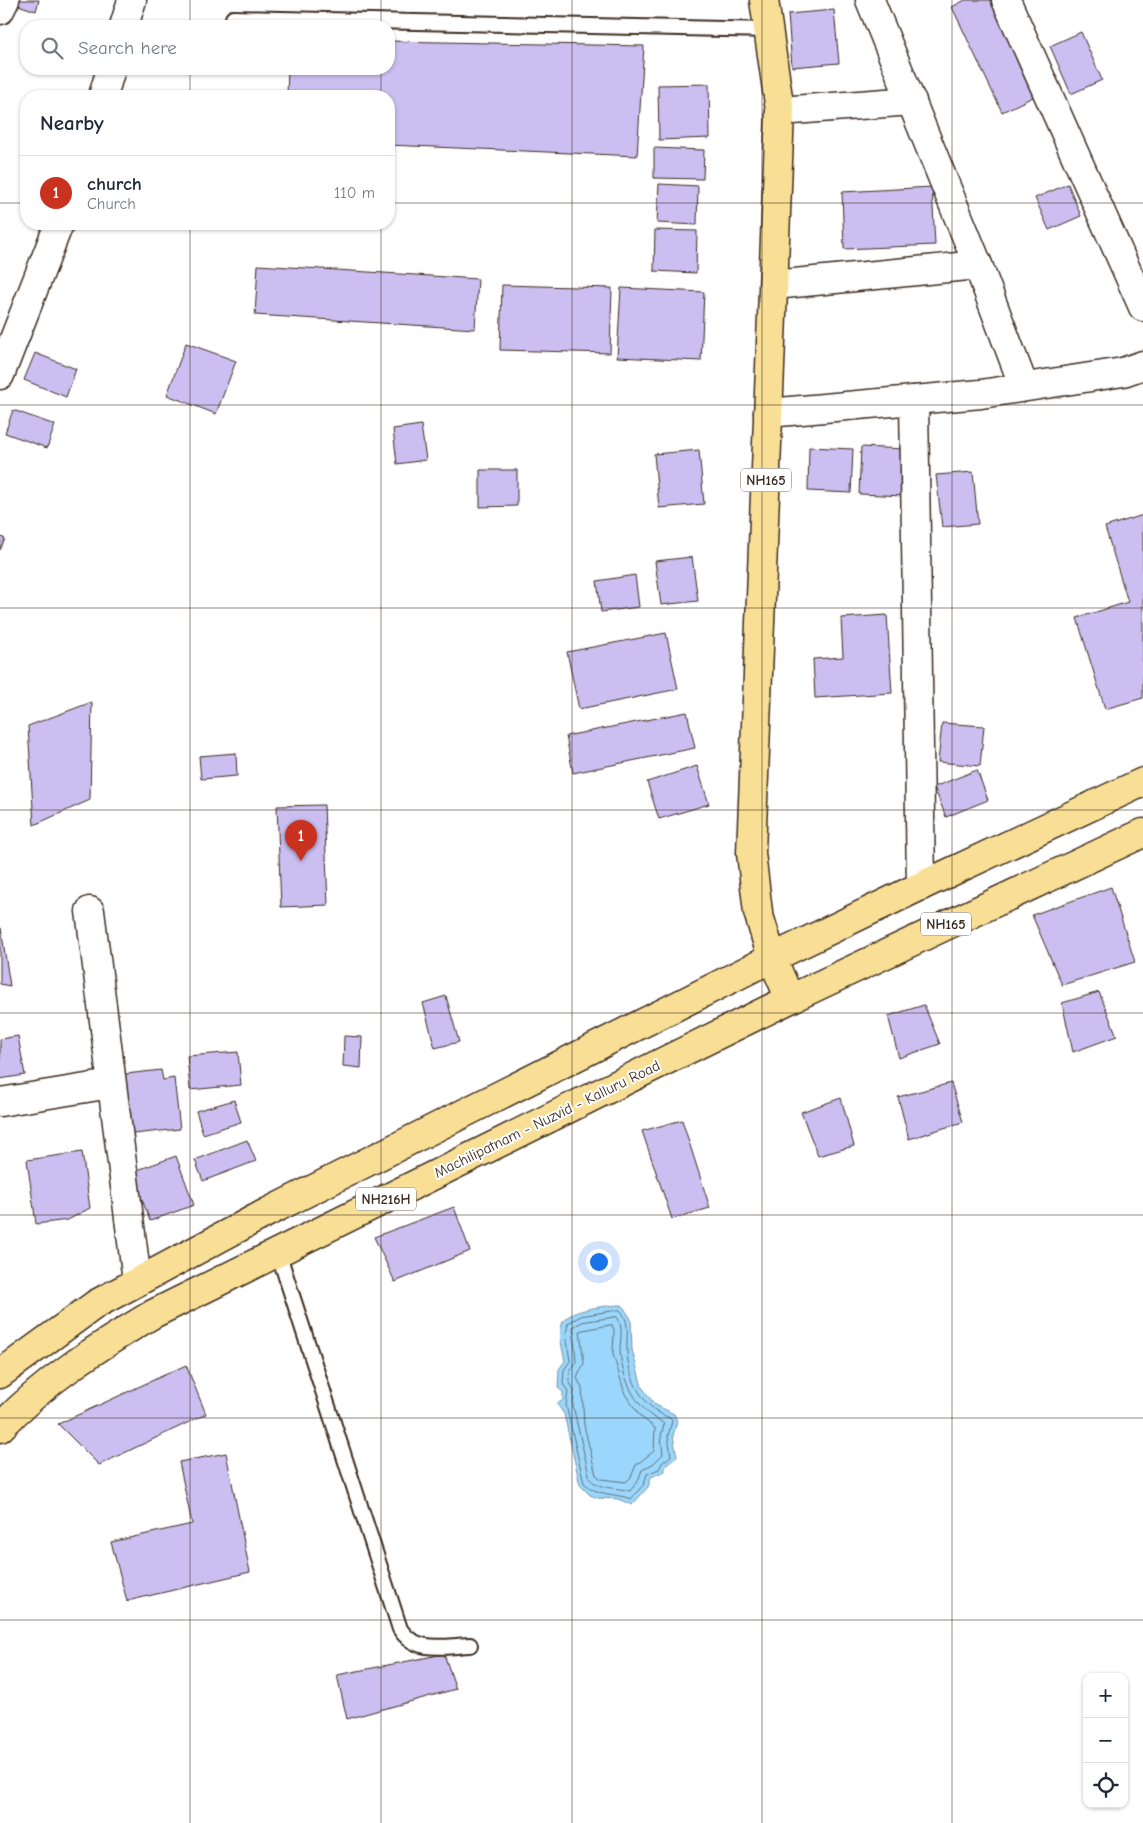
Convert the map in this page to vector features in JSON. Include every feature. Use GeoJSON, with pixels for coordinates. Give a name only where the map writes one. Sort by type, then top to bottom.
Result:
{"type":"FeatureCollection","features":[{"type":"Feature","properties":{"kind":"highway","name":"NH165"},"geometry":{"type":"LineString","coordinates":[[764,0],[780,111],[752,853],[758,912],[772,958],[790,999],[1143,833]]}},
{"type":"Feature","properties":{"kind":"highway"},"geometry":{"type":"LineString","coordinates":[[772,958],[1143,782]]}},
{"type":"Feature","properties":{"kind":"highway","name":"NH216H"},"geometry":{"type":"LineString","coordinates":[[0,1374],[96,1304],[137,1281],[268,1212],[772,958]]}},
{"type":"Feature","properties":{"kind":"highway","name":"Machilipatnam - Nuzvid - Kalluru Road"},"geometry":{"type":"LineString","coordinates":[[0,1428],[17,1410],[74,1364],[153,1314],[790,999]]}},
{"type":"Feature","properties":{"kind":"street"},"geometry":{"type":"LineString","coordinates":[[0,10],[5,0]]}},
{"type":"Feature","properties":{"kind":"street"},"geometry":{"type":"LineString","coordinates":[[126,20],[132,0]]}},
{"type":"Feature","properties":{"kind":"street"},"geometry":{"type":"LineString","coordinates":[[870,0],[978,265],[1024,387]]}},
{"type":"Feature","properties":{"kind":"street"},"geometry":{"type":"LineString","coordinates":[[1006,0],[1143,307]]}},
{"type":"Feature","properties":{"kind":"street"},"geometry":{"type":"LineString","coordinates":[[105,90],[109,75]]}},
{"type":"Feature","properties":{"kind":"street"},"geometry":{"type":"LineString","coordinates":[[780,111],[912,101]]}},
{"type":"Feature","properties":{"kind":"street"},"geometry":{"type":"LineString","coordinates":[[0,375],[57,230]]}},
{"type":"Feature","properties":{"kind":"street"},"geometry":{"type":"LineString","coordinates":[[774,285],[978,265]]}},
{"type":"Feature","properties":{"kind":"street"},"geometry":{"type":"LineString","coordinates":[[768,413],[914,400],[1024,387],[1123,372],[1143,365]]}},
{"type":"Feature","properties":{"kind":"street"},"geometry":{"type":"LineString","coordinates":[[914,400],[921,886]]}},
{"type":"Feature","properties":{"kind":"street"},"geometry":{"type":"LineString","coordinates":[[90,911],[137,1281]]}},
{"type":"Feature","properties":{"kind":"street"},"geometry":{"type":"LineString","coordinates":[[0,1102],[111,1084]]}},
{"type":"Feature","properties":{"kind":"lane"},"geometry":{"type":"LineString","coordinates":[[234,18],[323,20]]}},
{"type":"Feature","properties":{"kind":"lane"},"geometry":{"type":"LineString","coordinates":[[395,22],[769,30]]}},
{"type":"Feature","properties":{"kind":"lane"},"geometry":{"type":"LineString","coordinates":[[278,1252],[400,1629],[406,1639],[424,1647],[470,1645]]}},
{"type":"Feature","properties":{"kind":"water"},"geometry":{"type":"Polygon","coordinates":[[[622,1305],[631,1319],[632,1350],[642,1387],[654,1404],[674,1414],[677,1421],[673,1436],[677,1457],[665,1466],[665,1471],[651,1477],[648,1487],[632,1505],[618,1499],[598,1498],[590,1495],[580,1485],[564,1414],[557,1404],[563,1400],[563,1392],[558,1388],[559,1369],[565,1361],[560,1336],[563,1322],[573,1314],[581,1311],[622,1305]]]}},
{"type":"Feature","properties":{"kind":"building"},"geometry":{"type":"Polygon","coordinates":[[[16,0],[39,0],[36,11],[15,4],[16,0]]]}},
{"type":"Feature","properties":{"kind":"building"},"geometry":{"type":"Polygon","coordinates":[[[965,0],[990,0],[1035,96],[1002,112],[952,7],[965,0]]]}},
{"type":"Feature","properties":{"kind":"building"},"geometry":{"type":"Polygon","coordinates":[[[834,10],[839,63],[792,67],[788,14],[834,10]]]}},
{"type":"Feature","properties":{"kind":"building"},"geometry":{"type":"Polygon","coordinates":[[[1081,32],[1102,80],[1071,94],[1050,46],[1081,32]]]}},
{"type":"Feature","properties":{"kind":"building"},"geometry":{"type":"Polygon","coordinates":[[[395,41],[644,46],[637,156],[395,145],[395,90],[287,90],[288,75],[395,75],[395,41]]]}},
{"type":"Feature","properties":{"kind":"building"},"geometry":{"type":"Polygon","coordinates":[[[709,84],[710,138],[659,140],[658,85],[709,84]]]}},
{"type":"Feature","properties":{"kind":"building"},"geometry":{"type":"Polygon","coordinates":[[[654,148],[704,150],[703,179],[654,178],[654,148]]]}},
{"type":"Feature","properties":{"kind":"building"},"geometry":{"type":"Polygon","coordinates":[[[659,184],[698,186],[697,225],[657,223],[659,184]]]}},
{"type":"Feature","properties":{"kind":"building"},"geometry":{"type":"Polygon","coordinates":[[[1068,184],[1081,216],[1049,230],[1035,198],[1068,184]]]}},
{"type":"Feature","properties":{"kind":"building"},"geometry":{"type":"Polygon","coordinates":[[[932,187],[935,245],[844,249],[842,192],[932,187]]]}},
{"type":"Feature","properties":{"kind":"building"},"geometry":{"type":"Polygon","coordinates":[[[655,230],[697,231],[696,273],[654,271],[655,230]]]}},
{"type":"Feature","properties":{"kind":"building"},"geometry":{"type":"Polygon","coordinates":[[[258,265],[478,279],[475,329],[255,315],[258,265]]]}},
{"type":"Feature","properties":{"kind":"building"},"geometry":{"type":"Polygon","coordinates":[[[502,285],[612,288],[610,353],[500,350],[502,285]]]}},
{"type":"Feature","properties":{"kind":"building"},"geometry":{"type":"Polygon","coordinates":[[[621,288],[704,292],[701,361],[617,357],[621,288]]]}},
{"type":"Feature","properties":{"kind":"building"},"geometry":{"type":"Polygon","coordinates":[[[186,343],[236,361],[216,414],[167,395],[186,343]]]}},
{"type":"Feature","properties":{"kind":"building"},"geometry":{"type":"Polygon","coordinates":[[[35,353],[76,369],[66,397],[24,380],[35,353]]]}},
{"type":"Feature","properties":{"kind":"building"},"geometry":{"type":"Polygon","coordinates":[[[13,410],[55,425],[47,448],[5,433],[13,410]]]}},
{"type":"Feature","properties":{"kind":"building"},"geometry":{"type":"Polygon","coordinates":[[[421,425],[426,460],[397,464],[393,429],[421,425]]]}},
{"type":"Feature","properties":{"kind":"building"},"geometry":{"type":"Polygon","coordinates":[[[809,447],[853,449],[851,493],[808,491],[809,447]]]}},
{"type":"Feature","properties":{"kind":"building"},"geometry":{"type":"Polygon","coordinates":[[[861,447],[906,449],[905,496],[859,494],[861,447]]]}},
{"type":"Feature","properties":{"kind":"building"},"geometry":{"type":"Polygon","coordinates":[[[699,450],[704,504],[659,508],[654,454],[699,450]]]}},
{"type":"Feature","properties":{"kind":"building"},"geometry":{"type":"Polygon","coordinates":[[[480,470],[517,470],[517,506],[480,507],[480,470]]]}},
{"type":"Feature","properties":{"kind":"building"},"geometry":{"type":"Polygon","coordinates":[[[973,472],[978,524],[942,527],[936,475],[973,472]]]}},
{"type":"Feature","properties":{"kind":"building"},"geometry":{"type":"Polygon","coordinates":[[[1143,515],[1143,698],[1105,709],[1077,618],[1128,602],[1105,527],[1143,515]]]}},
{"type":"Feature","properties":{"kind":"building"},"geometry":{"type":"Polygon","coordinates":[[[0,536],[5,539],[0,550],[0,536]]]}},
{"type":"Feature","properties":{"kind":"building"},"geometry":{"type":"Polygon","coordinates":[[[692,557],[698,601],[661,605],[655,561],[692,557]]]}},
{"type":"Feature","properties":{"kind":"building"},"geometry":{"type":"Polygon","coordinates":[[[635,575],[639,607],[601,612],[597,581],[635,575]]]}},
{"type":"Feature","properties":{"kind":"building"},"geometry":{"type":"Polygon","coordinates":[[[887,615],[892,693],[815,698],[813,659],[843,657],[841,618],[887,615]]]}},
{"type":"Feature","properties":{"kind":"building"},"geometry":{"type":"Polygon","coordinates":[[[666,633],[678,689],[579,709],[567,652],[666,633]]]}},
{"type":"Feature","properties":{"kind":"building"},"geometry":{"type":"Polygon","coordinates":[[[92,702],[90,800],[34,825],[28,726],[92,702]]]}},
{"type":"Feature","properties":{"kind":"building"},"geometry":{"type":"Polygon","coordinates":[[[687,712],[695,748],[573,773],[566,736],[687,712]]]}},
{"type":"Feature","properties":{"kind":"building"},"geometry":{"type":"Polygon","coordinates":[[[942,723],[984,726],[980,766],[938,762],[942,723]]]}},
{"type":"Feature","properties":{"kind":"building"},"geometry":{"type":"Polygon","coordinates":[[[236,753],[237,776],[201,779],[199,756],[236,753]]]}},
{"type":"Feature","properties":{"kind":"building"},"geometry":{"type":"Polygon","coordinates":[[[697,766],[709,804],[659,819],[647,782],[697,766]]]}},
{"type":"Feature","properties":{"kind":"building"},"geometry":{"type":"Polygon","coordinates":[[[977,770],[988,800],[946,817],[934,787],[977,770]]]}},
{"type":"Feature","properties":{"kind":"building"},"geometry":{"type":"Polygon","coordinates":[[[324,805],[328,905],[281,907],[277,806],[324,805]]]}},
{"type":"Feature","properties":{"kind":"building"},"geometry":{"type":"Polygon","coordinates":[[[1111,887],[1135,962],[1062,985],[1032,915],[1111,887]]]}},
{"type":"Feature","properties":{"kind":"building"},"geometry":{"type":"Polygon","coordinates":[[[1,928],[10,986],[0,984],[1,928]]]}},
{"type":"Feature","properties":{"kind":"building"},"geometry":{"type":"Polygon","coordinates":[[[1099,992],[1117,1036],[1073,1052],[1062,1003],[1099,992]]]}},
{"type":"Feature","properties":{"kind":"building"},"geometry":{"type":"Polygon","coordinates":[[[446,996],[459,1042],[435,1048],[423,1003],[446,996]]]}},
{"type":"Feature","properties":{"kind":"building"},"geometry":{"type":"Polygon","coordinates":[[[924,1005],[940,1044],[899,1058],[888,1016],[924,1005]]]}},
{"type":"Feature","properties":{"kind":"building"},"geometry":{"type":"Polygon","coordinates":[[[18,1036],[25,1075],[0,1079],[0,1039],[18,1036]]]}},
{"type":"Feature","properties":{"kind":"building"},"geometry":{"type":"Polygon","coordinates":[[[344,1036],[362,1037],[361,1068],[343,1066],[344,1036]]]}},
{"type":"Feature","properties":{"kind":"building"},"geometry":{"type":"Polygon","coordinates":[[[238,1052],[241,1085],[190,1090],[187,1056],[238,1052]]]}},
{"type":"Feature","properties":{"kind":"building"},"geometry":{"type":"Polygon","coordinates":[[[161,1070],[163,1080],[174,1078],[180,1129],[124,1135],[117,1075],[161,1070]]]}},
{"type":"Feature","properties":{"kind":"building"},"geometry":{"type":"Polygon","coordinates":[[[951,1083],[963,1122],[909,1139],[898,1097],[951,1083]]]}},
{"type":"Feature","properties":{"kind":"building"},"geometry":{"type":"Polygon","coordinates":[[[841,1098],[854,1146],[818,1156],[801,1112],[841,1098]]]}},
{"type":"Feature","properties":{"kind":"building"},"geometry":{"type":"Polygon","coordinates":[[[234,1100],[241,1122],[203,1134],[196,1111],[234,1100]]]}},
{"type":"Feature","properties":{"kind":"building"},"geometry":{"type":"Polygon","coordinates":[[[682,1120],[710,1208],[672,1219],[642,1131],[682,1120]]]}},
{"type":"Feature","properties":{"kind":"building"},"geometry":{"type":"Polygon","coordinates":[[[247,1140],[256,1161],[203,1181],[195,1160],[247,1140]]]}},
{"type":"Feature","properties":{"kind":"building"},"geometry":{"type":"Polygon","coordinates":[[[82,1152],[90,1208],[68,1220],[36,1224],[27,1160],[82,1152]]]}},
{"type":"Feature","properties":{"kind":"building"},"geometry":{"type":"Polygon","coordinates":[[[176,1156],[194,1205],[150,1221],[132,1172],[176,1156]]]}},
{"type":"Feature","properties":{"kind":"building"},"geometry":{"type":"Polygon","coordinates":[[[454,1207],[470,1251],[395,1282],[374,1237],[454,1207]]]}},
{"type":"Feature","properties":{"kind":"building"},"geometry":{"type":"Polygon","coordinates":[[[186,1365],[206,1414],[99,1465],[58,1424],[186,1365]]]}},
{"type":"Feature","properties":{"kind":"building"},"geometry":{"type":"Polygon","coordinates":[[[226,1453],[250,1572],[127,1601],[111,1542],[192,1524],[179,1462],[226,1453]]]}},
{"type":"Feature","properties":{"kind":"building"},"geometry":{"type":"Polygon","coordinates":[[[444,1654],[456,1689],[347,1719],[337,1675],[444,1654]]]}},
{"type":"Feature","properties":{"kind":"place","name":"church"},"geometry":{"type":"Point","coordinates":[301,861]}}]}
